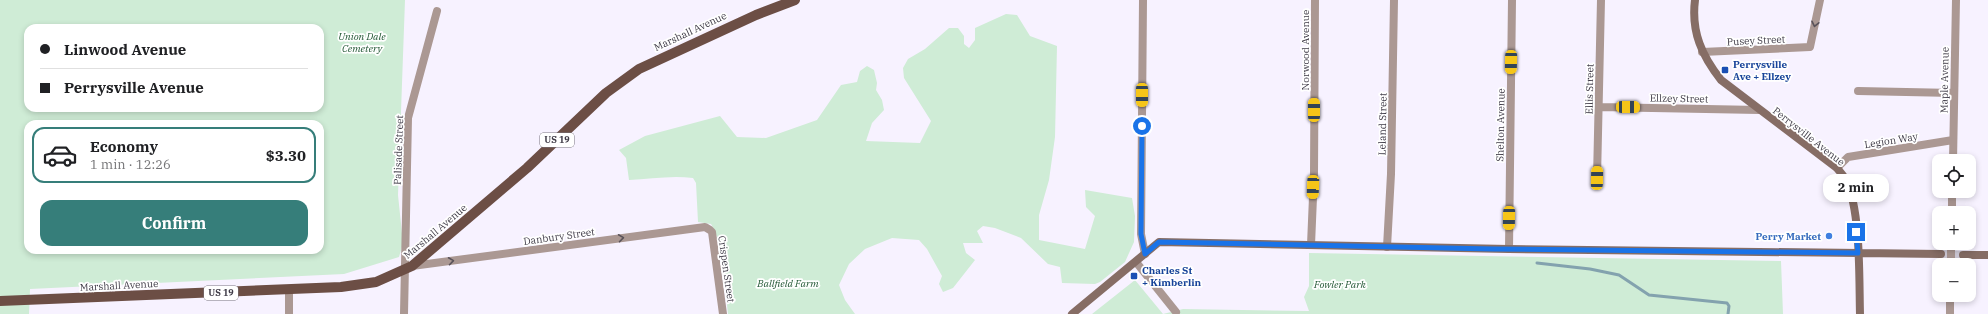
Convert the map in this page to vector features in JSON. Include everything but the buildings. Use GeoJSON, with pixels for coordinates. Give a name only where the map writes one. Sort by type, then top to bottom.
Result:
{"type":"FeatureCollection","features":[{"type":"Feature","properties":{"kind":"main road","name":"Marshall Avenue"},"geometry":{"type":"LineString","coordinates":[[0,302],[289,289],[365,284],[386,278],[409,268],[527,168],[606,93],[627,76],[652,62],[715,33],[795,0]]}},
{"type":"Feature","properties":{"kind":"street"},"geometry":{"type":"LineString","coordinates":[[1143,0],[1141,234],[1145,254]]}},
{"type":"Feature","properties":{"kind":"street","name":"Norwood Avenue"},"geometry":{"type":"LineString","coordinates":[[1311,245],[1314,173],[1315,0]]}},
{"type":"Feature","properties":{"kind":"street","name":"Leland Street"},"geometry":{"type":"LineString","coordinates":[[1387,248],[1391,174],[1394,0]]}},
{"type":"Feature","properties":{"kind":"street","name":"Shelton Avenue"},"geometry":{"type":"LineString","coordinates":[[1509,249],[1512,0]]}},
{"type":"Feature","properties":{"kind":"street","name":"Ellis Street"},"geometry":{"type":"LineString","coordinates":[[1597,178],[1601,0]]}},
{"type":"Feature","properties":{"kind":"street","name":"Perrysville Avenue"},"geometry":{"type":"LineString","coordinates":[[1695,0],[1696,37],[1708,64],[1721,80],[1837,168],[1846,179],[1853,201],[1858,253],[1860,314]]}},
{"type":"Feature","properties":{"kind":"street","name":"Pusey Street"},"geometry":{"type":"LineString","coordinates":[[1702,52],[1810,47],[1820,0]]}},
{"type":"Feature","properties":{"kind":"street","name":"Maple Avenue"},"geometry":{"type":"LineString","coordinates":[[1953,154],[1956,0]]}},
{"type":"Feature","properties":{"kind":"street","name":"Palisade Street"},"geometry":{"type":"LineString","coordinates":[[404,314],[409,268],[408,118],[437,11]]}},
{"type":"Feature","properties":{"kind":"street"},"geometry":{"type":"LineString","coordinates":[[1858,91],[1954,93]]}},
{"type":"Feature","properties":{"kind":"street","name":"Ellzey Street"},"geometry":{"type":"LineString","coordinates":[[1599,107],[1759,110]]}},
{"type":"Feature","properties":{"kind":"street","name":"Legion Way"},"geometry":{"type":"LineString","coordinates":[[1837,168],[1848,157],[1953,140]]}},
{"type":"Feature","properties":{"kind":"street","name":"Danbury Street"},"geometry":{"type":"LineString","coordinates":[[409,268],[701,227],[708,228]]}},
{"type":"Feature","properties":{"kind":"street","name":"Crispen Street"},"geometry":{"type":"LineString","coordinates":[[708,228],[712,232],[722,314]]}},
{"type":"Feature","properties":{"kind":"street"},"geometry":{"type":"LineString","coordinates":[[1072,314],[1159,242],[1387,248],[1941,254]]}},
{"type":"Feature","properties":{"kind":"street"},"geometry":{"type":"LineString","coordinates":[[1963,255],[1988,255]]}},
{"type":"Feature","properties":{"kind":"street"},"geometry":{"type":"LineString","coordinates":[[1136,262],[1176,312]]}},
{"type":"Feature","properties":{"kind":"street"},"geometry":{"type":"LineString","coordinates":[[289,289],[289,314]]}},
{"type":"Feature","properties":{"kind":"street"},"geometry":{"type":"LineString","coordinates":[[1950,302],[1950,314]]}},
{"type":"Feature","properties":{"kind":"green space","name":"Union Dale Cemetery"},"geometry":{"type":"Polygon","coordinates":[[[0,0],[405,0],[398,195],[403,243],[399,257],[344,274],[30,289],[29,314],[0,314],[0,0]]]}},
{"type":"Feature","properties":{"kind":"green space","name":"Ballfield Farm"},"geometry":{"type":"Polygon","coordinates":[[[1006,14],[1017,15],[1030,36],[1057,46],[1055,137],[1049,180],[1039,215],[1039,240],[1085,249],[1095,216],[1086,207],[1085,190],[1132,198],[1135,216],[1134,242],[1125,262],[1100,282],[1095,284],[1062,283],[1060,267],[1048,264],[1021,238],[995,228],[983,226],[977,231],[983,243],[963,243],[966,253],[975,260],[953,288],[943,292],[939,284],[942,276],[927,249],[919,240],[892,238],[865,249],[849,264],[839,285],[845,300],[855,314],[728,314],[722,255],[716,233],[711,224],[698,222],[696,183],[693,178],[669,177],[629,180],[626,158],[619,150],[645,136],[720,116],[737,137],[766,138],[817,120],[841,85],[857,82],[860,71],[867,66],[874,70],[877,83],[876,90],[882,100],[884,110],[872,123],[866,141],[920,143],[931,121],[904,78],[903,68],[908,59],[925,49],[949,28],[958,28],[964,36],[964,44],[969,48],[975,40],[975,28],[1006,14]]]}},
{"type":"Feature","properties":{"kind":"green space","name":"Fowler Park"},"geometry":{"type":"Polygon","coordinates":[[[1309,253],[1781,261],[1783,314],[1163,314],[1183,309],[1309,311],[1304,297],[1309,286],[1309,253]]]}},
{"type":"Feature","properties":{"kind":"green space"},"geometry":{"type":"Polygon","coordinates":[[[1135,280],[1163,314],[1092,314],[1135,280]]]}},
{"type":"Feature","properties":{"kind":"waterway"},"geometry":{"type":"LineString","coordinates":[[1537,263],[1590,269],[1619,275],[1649,295],[1727,303],[1729,306],[1728,314]]}},
{"type":"Feature","properties":{"kind":"tunnel"},"geometry":{"type":"LineString","coordinates":[[1941,254],[1963,255]]}},
{"type":"Feature","properties":{"kind":"place","name":"Perrysville Ave + Ellzey"},"geometry":{"type":"Point","coordinates":[1725,70]}},
{"type":"Feature","properties":{"kind":"place","name":"Perry Market"},"geometry":{"type":"Point","coordinates":[1829,236]}},
{"type":"Feature","properties":{"kind":"place","name":"Charles St + Kimberlin"},"geometry":{"type":"Point","coordinates":[1134,276]}},
{"type":"Feature","properties":{"kind":"route"},"geometry":{"type":"LineString","coordinates":[[1142,126],[1141,234],[1145,254],[1159,242],[1225,242],[1387,248],[1858,253],[1856,232]]}}]}
